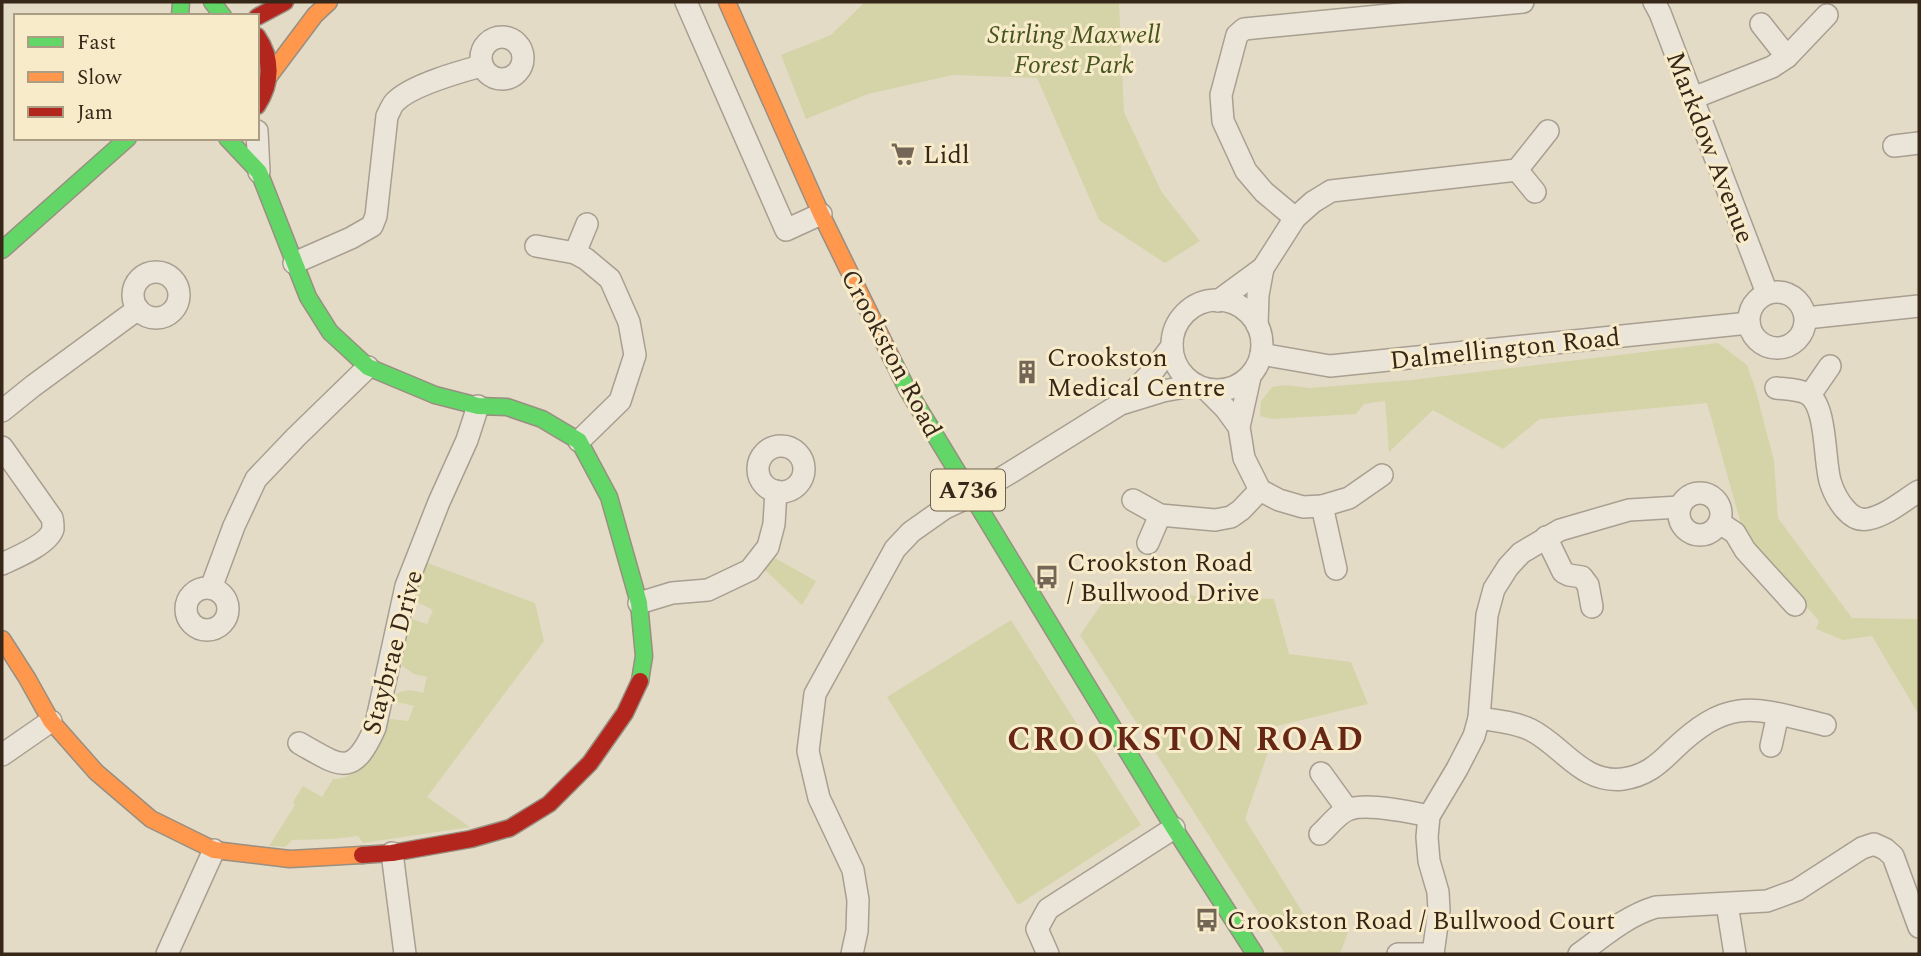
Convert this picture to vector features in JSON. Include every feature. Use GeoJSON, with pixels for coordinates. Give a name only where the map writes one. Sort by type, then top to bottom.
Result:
{"type":"FeatureCollection","features":[{"type":"Feature","properties":{"kind":"street"},"geometry":{"type":"LineString","coordinates":[[259,16],[285,2]]}},
{"type":"Feature","properties":{"kind":"street"},"geometry":{"type":"LineString","coordinates":[[270,75],[315,15],[329,2]]}},
{"type":"Feature","properties":{"kind":"street"},"geometry":{"type":"LineString","coordinates":[[686,2],[786,230],[821,214]]}},
{"type":"Feature","properties":{"kind":"street","name":"Crookston Road"},"geometry":{"type":"LineString","coordinates":[[727,2],[821,214],[907,389],[1174,828],[1255,954]]}},
{"type":"Feature","properties":{"kind":"street"},"geometry":{"type":"LineString","coordinates":[[1295,218],[1264,192],[1246,171],[1223,121],[1221,95],[1237,35],[1244,29],[1523,2]]}},
{"type":"Feature","properties":{"kind":"street","name":"Markdow Avenue"},"geometry":{"type":"LineString","coordinates":[[1654,2],[1767,293]]}},
{"type":"Feature","properties":{"kind":"street"},"geometry":{"type":"LineString","coordinates":[[1693,98],[1772,67],[1787,57],[1827,15]]}},
{"type":"Feature","properties":{"kind":"street"},"geometry":{"type":"LineString","coordinates":[[1761,24],[1787,57]]}},
{"type":"Feature","properties":{"kind":"street"},"geometry":{"type":"LineString","coordinates":[[259,39],[267,51],[270,63],[268,87],[259,103]]}},
{"type":"Feature","properties":{"kind":"street"},"geometry":{"type":"LineString","coordinates":[[294,263],[372,226],[376,216],[387,116],[395,101],[444,76],[481,65]]}},
{"type":"Feature","properties":{"kind":"street"},"geometry":{"type":"LineString","coordinates":[[1218,301],[1263,268],[1295,218],[1331,191],[1517,170],[1548,131]]}},
{"type":"Feature","properties":{"kind":"street"},"geometry":{"type":"LineString","coordinates":[[2,250],[128,140]]}},
{"type":"Feature","properties":{"kind":"street"},"geometry":{"type":"LineString","coordinates":[[229,140],[258,172]]}},
{"type":"Feature","properties":{"kind":"street"},"geometry":{"type":"LineString","coordinates":[[2,639],[51,722],[96,772],[151,819],[214,850],[290,859],[392,853],[471,839],[510,828],[550,804],[590,763],[625,713],[639,686],[643,656],[639,603],[609,497],[579,441],[542,419],[507,407],[478,406],[435,395],[368,367],[330,332],[309,297],[258,172],[257,140]]}},
{"type":"Feature","properties":{"kind":"street"},"geometry":{"type":"LineString","coordinates":[[1894,146],[1919,143]]}},
{"type":"Feature","properties":{"kind":"street"},"geometry":{"type":"LineString","coordinates":[[1517,170],[1535,192]]}},
{"type":"Feature","properties":{"kind":"street"},"geometry":{"type":"LineString","coordinates":[[575,253],[587,224]]}},
{"type":"Feature","properties":{"kind":"street"},"geometry":{"type":"LineString","coordinates":[[536,246],[575,253],[586,259],[610,279],[629,321],[635,355],[621,401],[579,441]]}},
{"type":"Feature","properties":{"kind":"street"},"geometry":{"type":"LineString","coordinates":[[1257,325],[1258,295],[1263,268]]}},
{"type":"Feature","properties":{"kind":"street"},"geometry":{"type":"LineString","coordinates":[[1780,291],[1793,295],[1802,305],[1806,318],[1805,328],[1791,345],[1769,347],[1759,342],[1752,334],[1750,311],[1756,300],[1767,293],[1780,291]]}},
{"type":"Feature","properties":{"kind":"street"},"geometry":{"type":"LineString","coordinates":[[1239,427],[1225,408],[1179,370],[1174,359],[1173,334],[1178,322],[1186,312],[1199,304],[1218,301],[1242,307],[1257,325],[1262,341],[1261,354],[1250,377],[1239,427],[1244,458],[1260,490],[1279,500],[1303,506],[1322,506],[1349,498],[1382,475]]}},
{"type":"Feature","properties":{"kind":"street"},"geometry":{"type":"LineString","coordinates":[[1806,318],[1919,306]]}},
{"type":"Feature","properties":{"kind":"street"},"geometry":{"type":"LineString","coordinates":[[2,411],[138,309]]}},
{"type":"Feature","properties":{"kind":"street","name":"Dalmellington Road"},"geometry":{"type":"LineString","coordinates":[[1261,354],[1330,366],[1749,323]]}},
{"type":"Feature","properties":{"kind":"street"},"geometry":{"type":"LineString","coordinates":[[1122,404],[1172,346]]}},
{"type":"Feature","properties":{"kind":"street"},"geometry":{"type":"LineString","coordinates":[[1810,395],[1830,366]]}},
{"type":"Feature","properties":{"kind":"street"},"geometry":{"type":"LineString","coordinates":[[211,588],[234,526],[256,479],[368,367]]}},
{"type":"Feature","properties":{"kind":"street"},"geometry":{"type":"LineString","coordinates":[[852,954],[857,931],[858,900],[852,870],[818,798],[808,751],[815,694],[895,549],[911,533],[945,508],[971,496],[1122,404],[1163,391],[1201,387],[1228,389],[1250,377]]}},
{"type":"Feature","properties":{"kind":"street"},"geometry":{"type":"LineString","coordinates":[[1776,388],[1810,395],[1818,408],[1830,481],[1839,501],[1851,516],[1861,520],[1880,516],[1919,491]]}},
{"type":"Feature","properties":{"kind":"street","name":"Staybrae Drive"},"geometry":{"type":"LineString","coordinates":[[299,743],[336,764],[351,763],[365,749],[375,728],[406,586],[467,440],[478,406]]}},
{"type":"Feature","properties":{"kind":"street"},"geometry":{"type":"LineString","coordinates":[[2,447],[52,518],[53,528],[50,535],[34,548],[2,564]]}},
{"type":"Feature","properties":{"kind":"street"},"geometry":{"type":"LineString","coordinates":[[1133,500],[1160,515],[1215,520],[1231,517],[1260,490]]}},
{"type":"Feature","properties":{"kind":"street"},"geometry":{"type":"LineString","coordinates":[[639,603],[672,593],[708,590],[750,570],[768,547],[774,524],[776,491]]}},
{"type":"Feature","properties":{"kind":"street"},"geometry":{"type":"LineString","coordinates":[[1696,493],[1708,494],[1717,501],[1722,512],[1720,523],[1713,532],[1703,536],[1692,535],[1683,528],[1679,519],[1679,507],[1686,498],[1696,493]]}},
{"type":"Feature","properties":{"kind":"street"},"geometry":{"type":"LineString","coordinates":[[1322,506],[1336,569]]}},
{"type":"Feature","properties":{"kind":"street"},"geometry":{"type":"LineString","coordinates":[[1433,954],[1439,910],[1438,892],[1429,861],[1429,816],[1474,736],[1479,718],[1487,615],[1494,589],[1521,553],[1560,530],[1629,510],[1679,507]]}},
{"type":"Feature","properties":{"kind":"street"},"geometry":{"type":"LineString","coordinates":[[1148,544],[1160,515]]}},
{"type":"Feature","properties":{"kind":"street"},"geometry":{"type":"LineString","coordinates":[[1720,523],[1735,533],[1745,550],[1795,605]]}},
{"type":"Feature","properties":{"kind":"street"},"geometry":{"type":"LineString","coordinates":[[1546,537],[1563,572],[1581,577],[1588,585],[1592,607]]}},
{"type":"Feature","properties":{"kind":"street"},"geometry":{"type":"LineString","coordinates":[[1479,718],[1516,724],[1532,730],[1575,765],[1591,774],[1622,779],[1655,768],[1696,729],[1716,717],[1736,710],[1757,709],[1825,726]]}},
{"type":"Feature","properties":{"kind":"street"},"geometry":{"type":"LineString","coordinates":[[1771,746],[1778,714]]}},
{"type":"Feature","properties":{"kind":"street"},"geometry":{"type":"LineString","coordinates":[[2,755],[51,722]]}},
{"type":"Feature","properties":{"kind":"street"},"geometry":{"type":"LineString","coordinates":[[1321,773],[1348,809]]}},
{"type":"Feature","properties":{"kind":"street"},"geometry":{"type":"LineString","coordinates":[[1320,834],[1348,809],[1387,808],[1429,816]]}},
{"type":"Feature","properties":{"kind":"street"},"geometry":{"type":"LineString","coordinates":[[1048,954],[1037,929],[1048,909],[1174,828]]}},
{"type":"Feature","properties":{"kind":"street"},"geometry":{"type":"LineString","coordinates":[[1579,954],[1639,912],[1657,907],[1767,901],[1797,890],[1863,848],[1874,844],[1893,856],[1919,927]]}},
{"type":"Feature","properties":{"kind":"street"},"geometry":{"type":"LineString","coordinates":[[167,954],[214,850]]}},
{"type":"Feature","properties":{"kind":"street"},"geometry":{"type":"LineString","coordinates":[[392,853],[405,954]]}},
{"type":"Feature","properties":{"kind":"street"},"geometry":{"type":"LineString","coordinates":[[1727,905],[1735,954]]}},
{"type":"Feature","properties":{"kind":"street"},"geometry":{"type":"LineString","coordinates":[[1398,954],[1426,954]]}},
{"type":"Feature","properties":{"kind":"green space","name":"Stirling Maxwell Forest Park"},"geometry":{"type":"Polygon","coordinates":[[[865,2],[1119,2],[1124,112],[1161,191],[1200,241],[1165,263],[1099,220],[1037,78],[953,75],[868,94],[806,119],[781,55],[831,35],[865,2]]]}},
{"type":"Feature","properties":{"kind":"green space"},"geometry":{"type":"Polygon","coordinates":[[[1718,343],[1747,365],[1756,391],[1774,461],[1778,518],[1852,618],[1919,619],[1919,715],[1872,636],[1843,640],[1816,629],[1819,621],[1743,531],[1707,403],[1540,419],[1503,449],[1433,410],[1389,452],[1385,401],[1364,404],[1356,414],[1272,419],[1260,416],[1261,401],[1272,387],[1285,385],[1310,388],[1411,380],[1718,343]]]}},
{"type":"Feature","properties":{"kind":"green space"},"geometry":{"type":"Polygon","coordinates":[[[773,557],[816,581],[802,605],[764,569],[773,557]]]}},
{"type":"Feature","properties":{"kind":"green space"},"geometry":{"type":"Polygon","coordinates":[[[422,561],[535,603],[544,641],[427,797],[470,827],[363,843],[358,836],[292,840],[285,847],[269,846],[295,805],[293,802],[303,786],[322,797],[333,779],[353,773],[367,759],[386,721],[408,721],[414,706],[393,701],[394,695],[405,691],[423,693],[427,677],[414,674],[402,666],[400,656],[407,621],[412,619],[427,624],[433,610],[411,599],[422,561]]]}},
{"type":"Feature","properties":{"kind":"green space"},"geometry":{"type":"Polygon","coordinates":[[[1110,592],[1274,599],[1289,654],[1351,662],[1368,704],[1277,726],[1245,819],[1303,913],[1350,927],[1340,954],[1285,954],[1080,635],[1110,592]]]}},
{"type":"Feature","properties":{"kind":"green space"},"geometry":{"type":"Polygon","coordinates":[[[1011,620],[1141,825],[1018,905],[887,697],[1011,620]]]}},
{"type":"Feature","properties":{"kind":"traffic: fast"},"geometry":{"type":"LineString","coordinates":[[180,14],[181,2]]}},
{"type":"Feature","properties":{"kind":"traffic: fast"},"geometry":{"type":"LineString","coordinates":[[212,2],[221,14]]}},
{"type":"Feature","properties":{"kind":"traffic: fast"},"geometry":{"type":"LineString","coordinates":[[2,250],[126,140]]}},
{"type":"Feature","properties":{"kind":"traffic: fast"},"geometry":{"type":"LineString","coordinates":[[229,140],[259,172],[308,297],[330,332],[368,367],[435,395],[478,406],[507,407],[542,419],[579,441],[609,497],[639,603],[644,656],[640,681]]}},
{"type":"Feature","properties":{"kind":"traffic: fast"},"geometry":{"type":"LineString","coordinates":[[892,359],[907,389],[1174,828],[1255,954]]}},
{"type":"Feature","properties":{"kind":"traffic: slow"},"geometry":{"type":"LineString","coordinates":[[270,75],[315,15],[329,2]]}},
{"type":"Feature","properties":{"kind":"traffic: slow"},"geometry":{"type":"LineString","coordinates":[[727,2],[821,214],[892,359]]}},
{"type":"Feature","properties":{"kind":"traffic: slow"},"geometry":{"type":"LineString","coordinates":[[2,639],[51,721],[96,772],[151,819],[214,850],[290,859],[362,855]]}},
{"type":"Feature","properties":{"kind":"traffic: jam"},"geometry":{"type":"LineString","coordinates":[[259,16],[285,2]]}},
{"type":"Feature","properties":{"kind":"traffic: jam"},"geometry":{"type":"LineString","coordinates":[[259,40],[266,53],[269,71],[266,89],[259,102]]}},
{"type":"Feature","properties":{"kind":"traffic: jam"},"geometry":{"type":"LineString","coordinates":[[362,855],[392,853],[471,839],[510,828],[549,804],[590,763],[625,713],[640,681]]}},
{"type":"Feature","properties":{"kind":"place","name":"Lidl"},"geometry":{"type":"Point","coordinates":[903,154]}},
{"type":"Feature","properties":{"kind":"place","name":"Crookston Medical Centre"},"geometry":{"type":"Point","coordinates":[1027,372]}},
{"type":"Feature","properties":{"kind":"place","name":"Crookston Road / Bullwood Drive"},"geometry":{"type":"Point","coordinates":[1047,577]}},
{"type":"Feature","properties":{"kind":"place","name":"Crookston Road / Bullwood Court"},"geometry":{"type":"Point","coordinates":[1207,920]}},
{"type":"Feature","properties":{"kind":"district","name":"CROOKSTON ROAD"},"geometry":{"type":"Point","coordinates":[1186,738]}}]}
